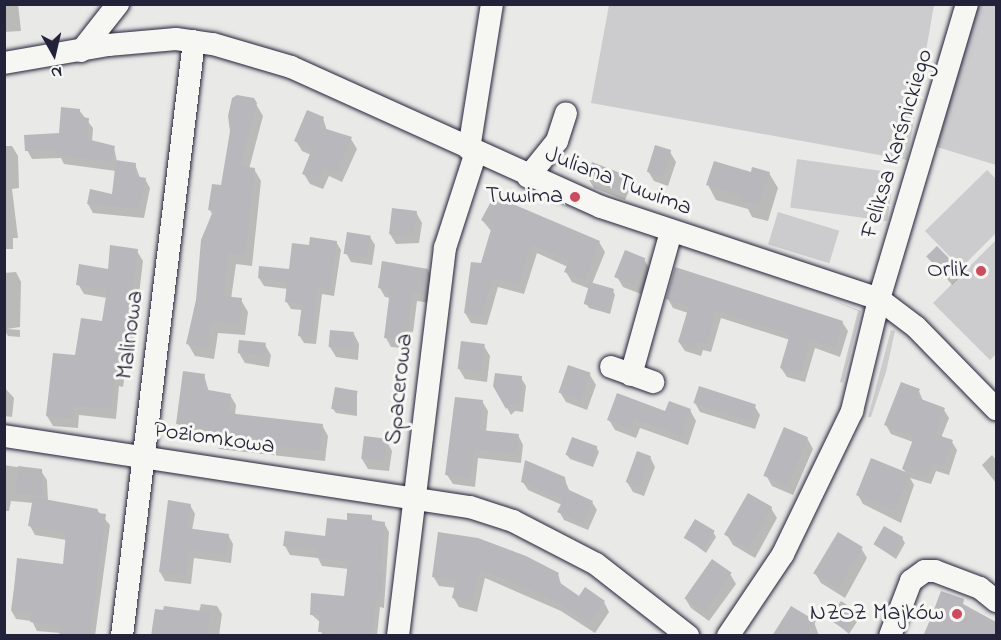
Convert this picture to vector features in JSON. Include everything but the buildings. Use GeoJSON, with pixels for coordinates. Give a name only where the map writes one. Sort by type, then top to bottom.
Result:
{"type":"FeatureCollection","features":[{"type":"Feature","properties":{"kind":"street"},"geometry":{"type":"LineString","coordinates":[[81,51],[118,4]]}},
{"type":"Feature","properties":{"kind":"street","name":"Spacerowa"},"geometry":{"type":"LineString","coordinates":[[398,636],[445,248],[472,151],[492,4]]}},
{"type":"Feature","properties":{"kind":"street","name":"Feliksa Karśnickiego"},"geometry":{"type":"LineString","coordinates":[[728,636],[783,554],[818,489],[862,381],[879,299],[967,4]]}},
{"type":"Feature","properties":{"kind":"street","name":"Juliana Tuwima"},"geometry":{"type":"LineString","coordinates":[[4,63],[153,40],[194,40],[237,50],[307,74],[528,177],[671,232],[879,299],[916,327],[996,409]]}},
{"type":"Feature","properties":{"kind":"street","name":"Malinowa"},"geometry":{"type":"LineString","coordinates":[[122,636],[194,40]]}},
{"type":"Feature","properties":{"kind":"street"},"geometry":{"type":"LineString","coordinates":[[528,177],[557,141],[566,113]]}},
{"type":"Feature","properties":{"kind":"street"},"geometry":{"type":"LineString","coordinates":[[653,382],[621,371],[671,232]]}},
{"type":"Feature","properties":{"kind":"street","name":"Poziomkowa"},"geometry":{"type":"LineString","coordinates":[[4,436],[416,496],[470,507],[554,541],[596,564],[688,636]]}},
{"type":"Feature","properties":{"kind":"street"},"geometry":{"type":"LineString","coordinates":[[890,636],[911,580],[925,571],[935,570],[980,588],[996,601]]}},
{"type":"Feature","properties":{"kind":"shaded area"},"geometry":{"type":"Polygon","coordinates":[[[609,5],[934,5],[907,160],[591,103],[609,5]]]}},
{"type":"Feature","properties":{"kind":"shaded area"},"geometry":{"type":"Polygon","coordinates":[[[976,5],[996,5],[996,165],[937,147],[976,5]]]}},
{"type":"Feature","properties":{"kind":"shaded area"},"geometry":{"type":"Polygon","coordinates":[[[797,159],[894,173],[887,221],[790,208],[797,159]]]}},
{"type":"Feature","properties":{"kind":"shaded area"},"geometry":{"type":"Polygon","coordinates":[[[987,170],[996,179],[996,233],[961,268],[925,231],[987,170]]]}},
{"type":"Feature","properties":{"kind":"shaded area"},"geometry":{"type":"Polygon","coordinates":[[[778,212],[839,231],[829,263],[768,245],[778,212]]]}},
{"type":"Feature","properties":{"kind":"shaded area","name":"Orlik"},"geometry":{"type":"Polygon","coordinates":[[[996,240],[996,354],[990,360],[933,303],[996,240]]]}},
{"type":"Feature","properties":{"kind":"shaded area"},"geometry":{"type":"Polygon","coordinates":[[[827,298],[861,311],[843,383],[840,382],[858,311],[827,298]]]}},
{"type":"Feature","properties":{"kind":"shaded area"},"geometry":{"type":"Polygon","coordinates":[[[891,330],[895,331],[886,372],[871,417],[868,417],[891,330]]]}},
{"type":"Feature","properties":{"kind":"place","name":"Tuwima"},"geometry":{"type":"Point","coordinates":[575,197]}},
{"type":"Feature","properties":{"kind":"place","name":"Orlik"},"geometry":{"type":"Point","coordinates":[981,271]}},
{"type":"Feature","properties":{"kind":"place","name":"NZOZ Majków"},"geometry":{"type":"Point","coordinates":[957,614]}}]}
